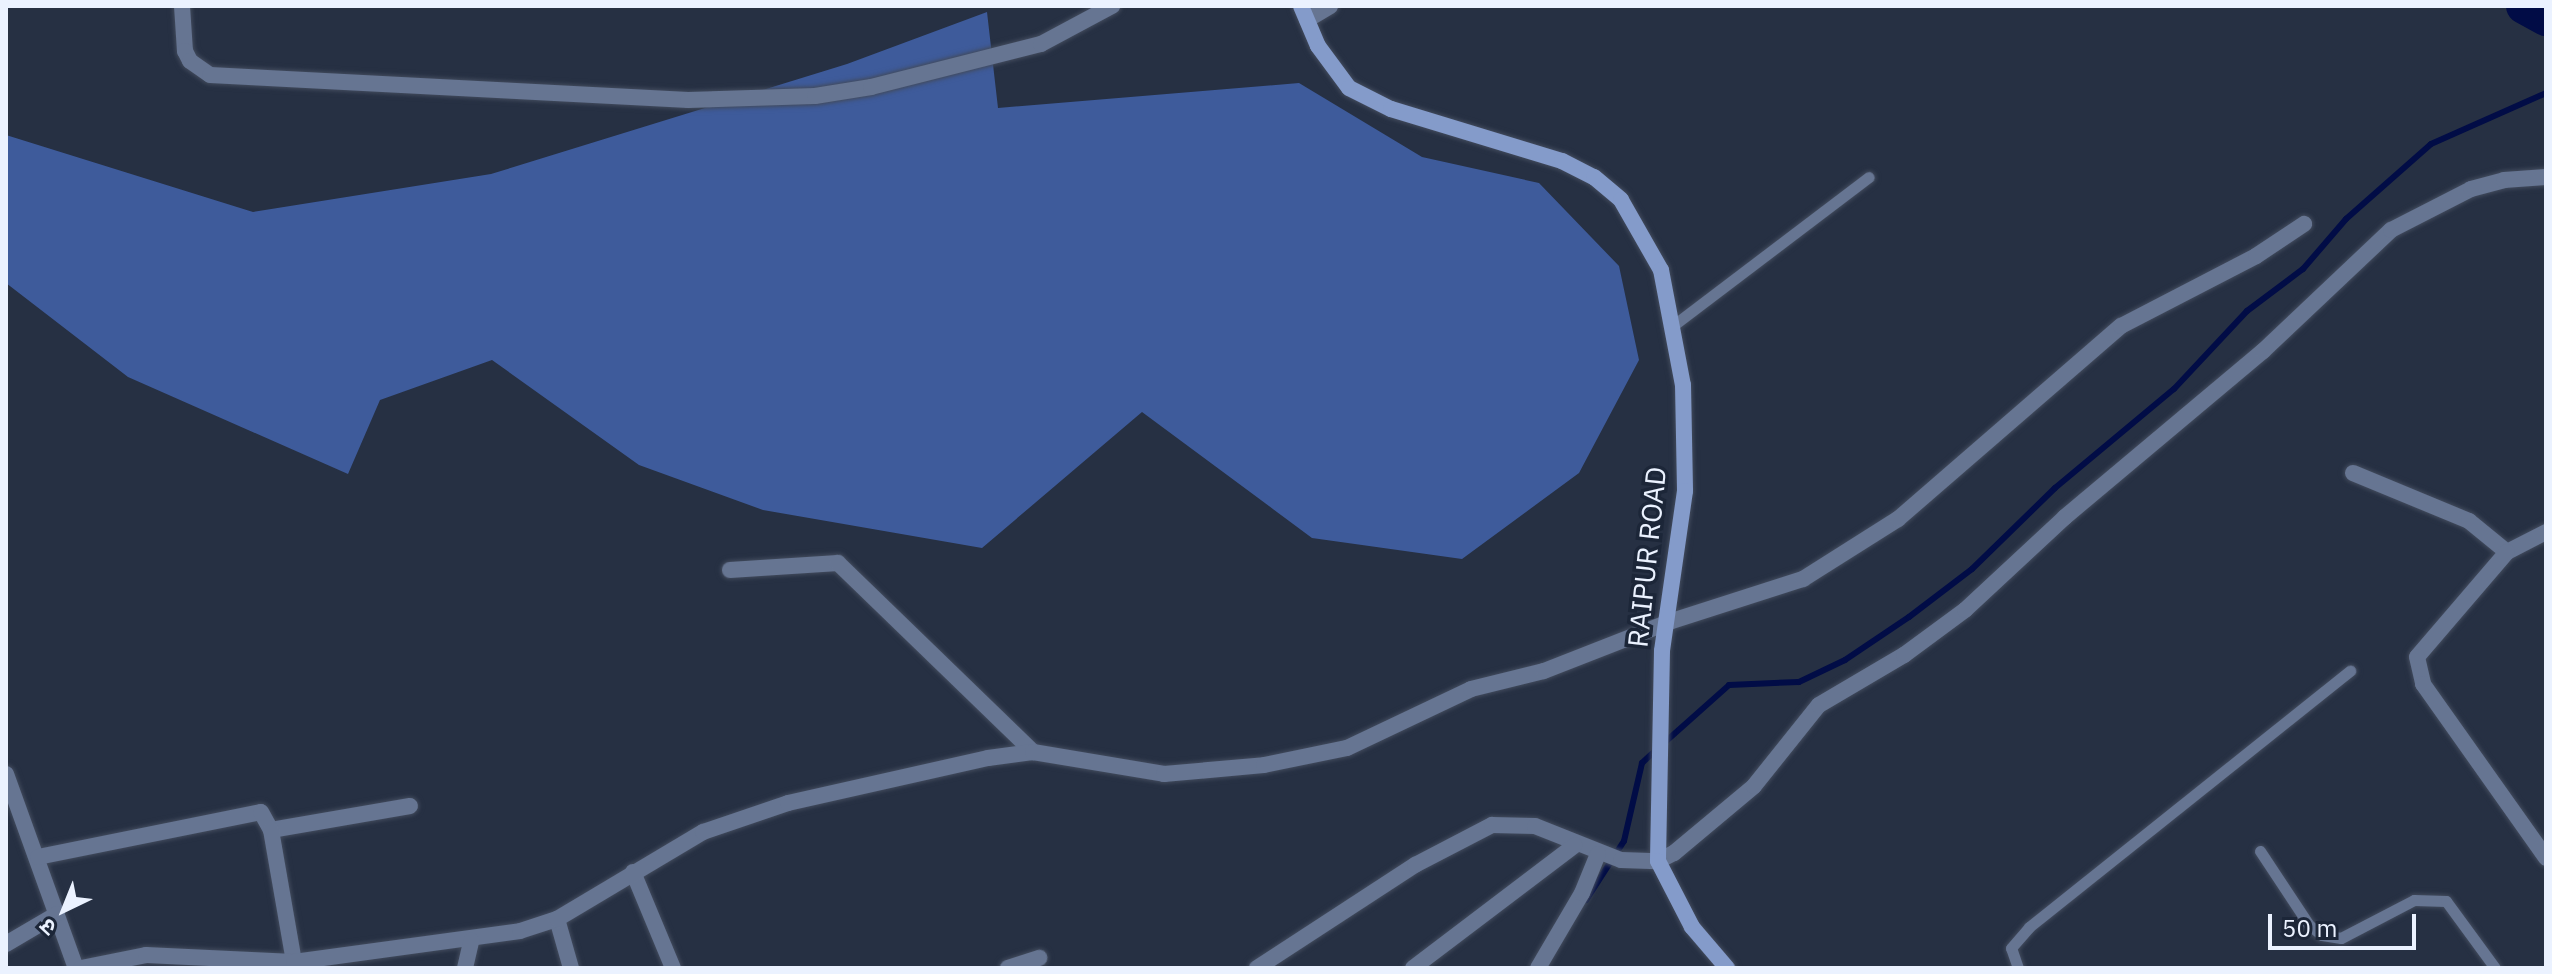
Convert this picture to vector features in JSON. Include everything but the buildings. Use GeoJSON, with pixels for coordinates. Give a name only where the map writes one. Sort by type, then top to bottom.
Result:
{"type":"FeatureCollection","features":[{"type":"Feature","properties":{"kind":"main road","name":"RAIPUR ROAD"},"geometry":{"type":"LineString","coordinates":[[1304,13],[1334,74],[1365,99],[1562,161],[1594,177],[1621,200],[1639,226],[1661,270],[1675,324],[1685,491],[1669,622],[1662,651],[1658,861],[1692,927],[1727,968]]}},
{"type":"Feature","properties":{"kind":"street"},"geometry":{"type":"LineString","coordinates":[[182,6],[185,51],[190,61],[210,75],[688,100],[815,96],[871,87],[1031,48],[1112,6]]}},
{"type":"Feature","properties":{"kind":"street"},"geometry":{"type":"LineString","coordinates":[[1304,13],[1330,6]]}},
{"type":"Feature","properties":{"kind":"street"},"geometry":{"type":"LineString","coordinates":[[1257,968],[1478,829],[1535,826],[1609,857],[1658,861],[1691,841],[1754,786],[1819,705],[1904,655],[1965,610],[2065,517],[2263,351],[2391,230],[2471,189],[2504,180],[2546,177]]}},
{"type":"Feature","properties":{"kind":"street"},"geometry":{"type":"LineString","coordinates":[[6,774],[12,805],[38,857],[79,968],[146,955],[294,962],[471,941],[557,919],[703,832],[788,803],[1033,752],[1164,774],[1264,765],[1347,748],[1471,689],[1544,671],[1669,622],[1803,579],[1852,551],[1947,479],[2121,326],[2256,256],[2304,224]]}},
{"type":"Feature","properties":{"kind":"street"},"geometry":{"type":"LineString","coordinates":[[2353,473],[2434,503],[2482,528],[2507,552]]}},
{"type":"Feature","properties":{"kind":"street"},"geometry":{"type":"LineString","coordinates":[[2546,532],[2507,552],[2420,648],[2418,667],[2423,684],[2546,858]]}},
{"type":"Feature","properties":{"kind":"street"},"geometry":{"type":"LineString","coordinates":[[730,570],[838,563],[1033,752]]}},
{"type":"Feature","properties":{"kind":"street"},"geometry":{"type":"LineString","coordinates":[[271,830],[410,806]]}},
{"type":"Feature","properties":{"kind":"street"},"geometry":{"type":"LineString","coordinates":[[38,857],[256,811],[263,813],[271,830],[294,962]]}},
{"type":"Feature","properties":{"kind":"street"},"geometry":{"type":"LineString","coordinates":[[1413,968],[1575,845]]}},
{"type":"Feature","properties":{"kind":"street"},"geometry":{"type":"LineString","coordinates":[[1538,968],[1582,893],[1609,857]]}},
{"type":"Feature","properties":{"kind":"street"},"geometry":{"type":"LineString","coordinates":[[633,872],[673,968]]}},
{"type":"Feature","properties":{"kind":"street"},"geometry":{"type":"LineString","coordinates":[[6,944],[57,914]]}},
{"type":"Feature","properties":{"kind":"street"},"geometry":{"type":"LineString","coordinates":[[557,919],[571,968]]}},
{"type":"Feature","properties":{"kind":"street"},"geometry":{"type":"LineString","coordinates":[[465,968],[471,941]]}},
{"type":"Feature","properties":{"kind":"street"},"geometry":{"type":"LineString","coordinates":[[1008,968],[1039,958]]}},
{"type":"Feature","properties":{"kind":"lane"},"geometry":{"type":"LineString","coordinates":[[1675,324],[1869,177]]}},
{"type":"Feature","properties":{"kind":"lane"},"geometry":{"type":"LineString","coordinates":[[2018,968],[2011,948],[2029,927],[2350,671]]}},
{"type":"Feature","properties":{"kind":"lane"},"geometry":{"type":"LineString","coordinates":[[2260,851],[2309,925],[2322,935],[2341,938],[2414,900],[2446,901],[2495,968]]}},
{"type":"Feature","properties":{"kind":"shaded area"},"geometry":{"type":"Polygon","coordinates":[[[987,12],[998,108],[1299,83],[1422,157],[1539,183],[1619,266],[1639,360],[1579,473],[1462,559],[1312,538],[1142,412],[982,548],[763,510],[639,465],[492,360],[380,400],[348,474],[128,377],[6,283],[6,135],[253,212],[491,174],[847,64],[987,12]]]}},
{"type":"Feature","properties":{"kind":"waterway"},"geometry":{"type":"LineString","coordinates":[[2524,6],[2546,18]]}},
{"type":"Feature","properties":{"kind":"waterway"},"geometry":{"type":"LineString","coordinates":[[1664,743],[1729,685],[1799,682],[1845,660],[1909,617],[1972,569],[2055,488],[2174,389],[2247,311],[2303,269],[2346,219],[2431,144],[2546,93]]}},
{"type":"Feature","properties":{"kind":"waterway"},"geometry":{"type":"LineString","coordinates":[[1586,900],[1624,841],[1642,763],[1655,751]]}}]}
